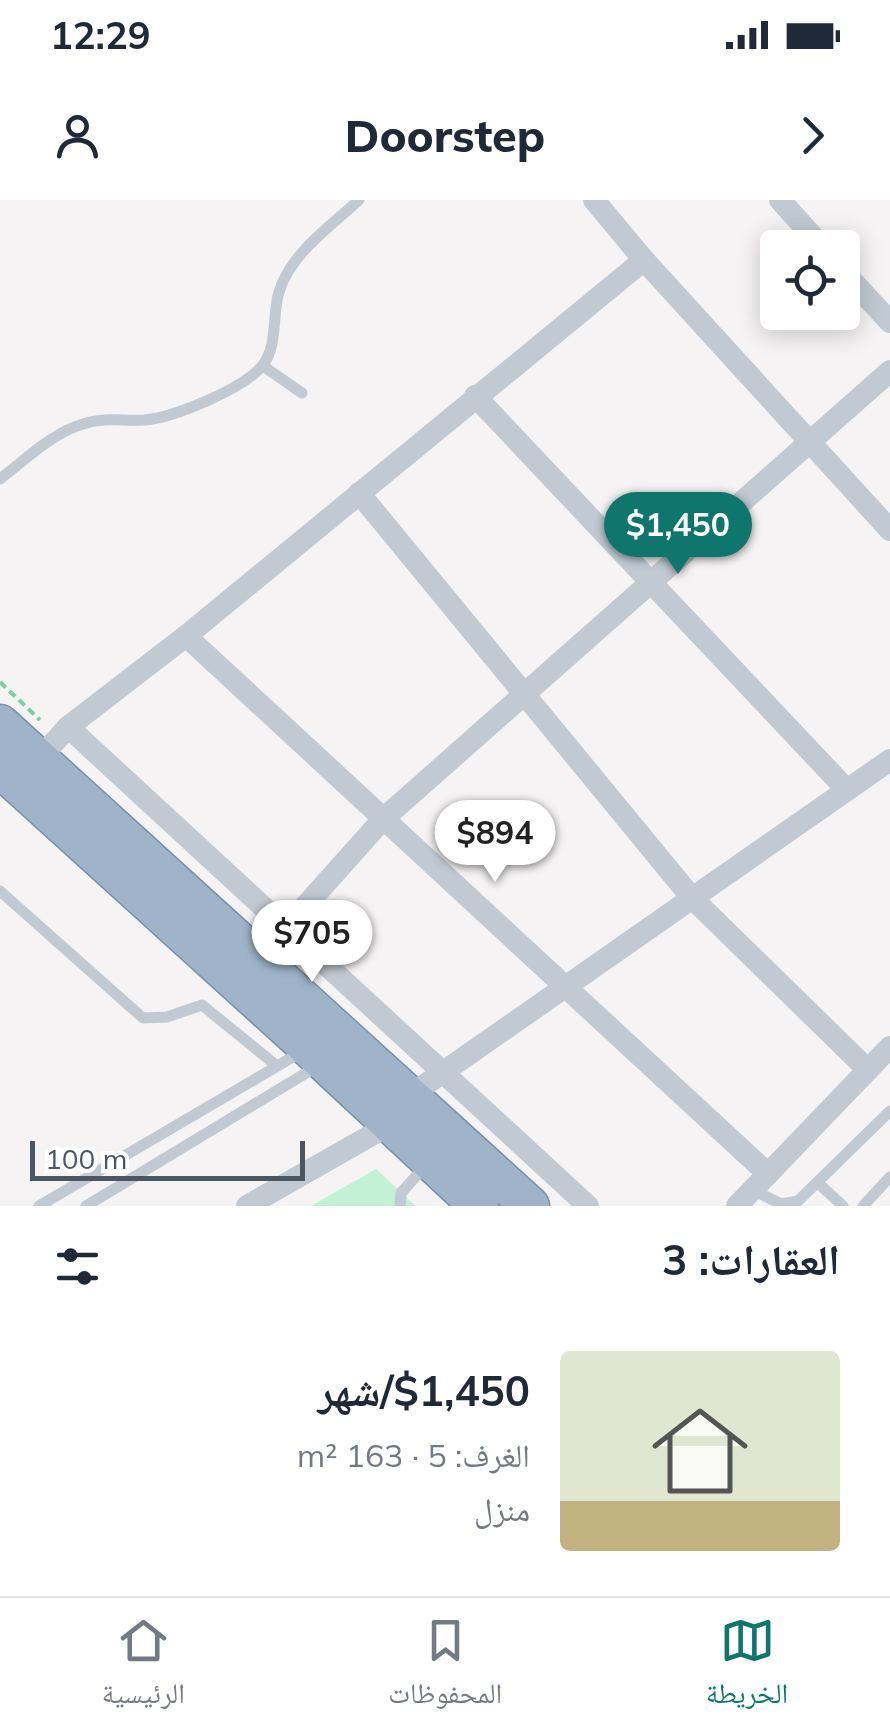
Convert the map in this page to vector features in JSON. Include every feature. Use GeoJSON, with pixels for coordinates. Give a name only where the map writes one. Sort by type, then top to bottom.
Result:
{"type":"FeatureCollection","features":[{"type":"Feature","properties":{"kind":"highway"},"geometry":{"type":"LineString","coordinates":[[0,724],[258,959],[400,1110],[430,1160],[479,1206]]}},
{"type":"Feature","properties":{"kind":"highway"},"geometry":{"type":"LineString","coordinates":[[0,768],[304,1059],[400,1110],[530,1206]]}},
{"type":"Feature","properties":{"kind":"street"},"geometry":{"type":"LineString","coordinates":[[594,200],[890,530]]}},
{"type":"Feature","properties":{"kind":"street"},"geometry":{"type":"LineString","coordinates":[[780,200],[806,230]]}},
{"type":"Feature","properties":{"kind":"street"},"geometry":{"type":"LineString","coordinates":[[39,759],[68,728],[186,636],[644,260]]}},
{"type":"Feature","properties":{"kind":"street"},"geometry":{"type":"LineString","coordinates":[[860,290],[890,322]]}},
{"type":"Feature","properties":{"kind":"street"},"geometry":{"type":"LineString","coordinates":[[258,959],[383,819],[890,372]]}},
{"type":"Feature","properties":{"kind":"street"},"geometry":{"type":"LineString","coordinates":[[475,396],[847,790]]}},
{"type":"Feature","properties":{"kind":"street"},"geometry":{"type":"LineString","coordinates":[[359,493],[692,898],[868,1070]]}},
{"type":"Feature","properties":{"kind":"street"},"geometry":{"type":"LineString","coordinates":[[186,636],[567,986],[752,1190],[890,1047]]}},
{"type":"Feature","properties":{"kind":"street"},"geometry":{"type":"LineString","coordinates":[[68,728],[588,1206]]}},
{"type":"Feature","properties":{"kind":"street"},"geometry":{"type":"LineString","coordinates":[[258,1203],[400,1110],[444,1072],[890,760]]}},
{"type":"Feature","properties":{"kind":"lane"},"geometry":{"type":"LineString","coordinates":[[0,480],[51,440],[80,424],[106,418],[144,420],[176,414],[228,390],[263,366],[284,277],[359,200]]}},
{"type":"Feature","properties":{"kind":"lane"},"geometry":{"type":"LineString","coordinates":[[263,366],[302,393]]}},
{"type":"Feature","properties":{"kind":"lane"},"geometry":{"type":"LineString","coordinates":[[0,891],[143,1018],[166,1017],[202,1006],[304,1059]]}},
{"type":"Feature","properties":{"kind":"lane"},"geometry":{"type":"LineString","coordinates":[[39,1206],[304,1059]]}},
{"type":"Feature","properties":{"kind":"lane"},"geometry":{"type":"LineString","coordinates":[[86,1206],[304,1059]]}},
{"type":"Feature","properties":{"kind":"lane"},"geometry":{"type":"LineString","coordinates":[[752,1190],[768,1200],[790,1204],[798,1201],[890,1111]]}},
{"type":"Feature","properties":{"kind":"lane"},"geometry":{"type":"LineString","coordinates":[[400,1206],[401,1193],[430,1160]]}},
{"type":"Feature","properties":{"kind":"lane"},"geometry":{"type":"LineString","coordinates":[[863,1206],[890,1177]]}},
{"type":"Feature","properties":{"kind":"lane"},"geometry":{"type":"LineString","coordinates":[[818,1183],[843,1206]]}},
{"type":"Feature","properties":{"kind":"green space"},"geometry":{"type":"Polygon","coordinates":[[[376,1169],[416,1206],[311,1206],[376,1169]]]}}]}
